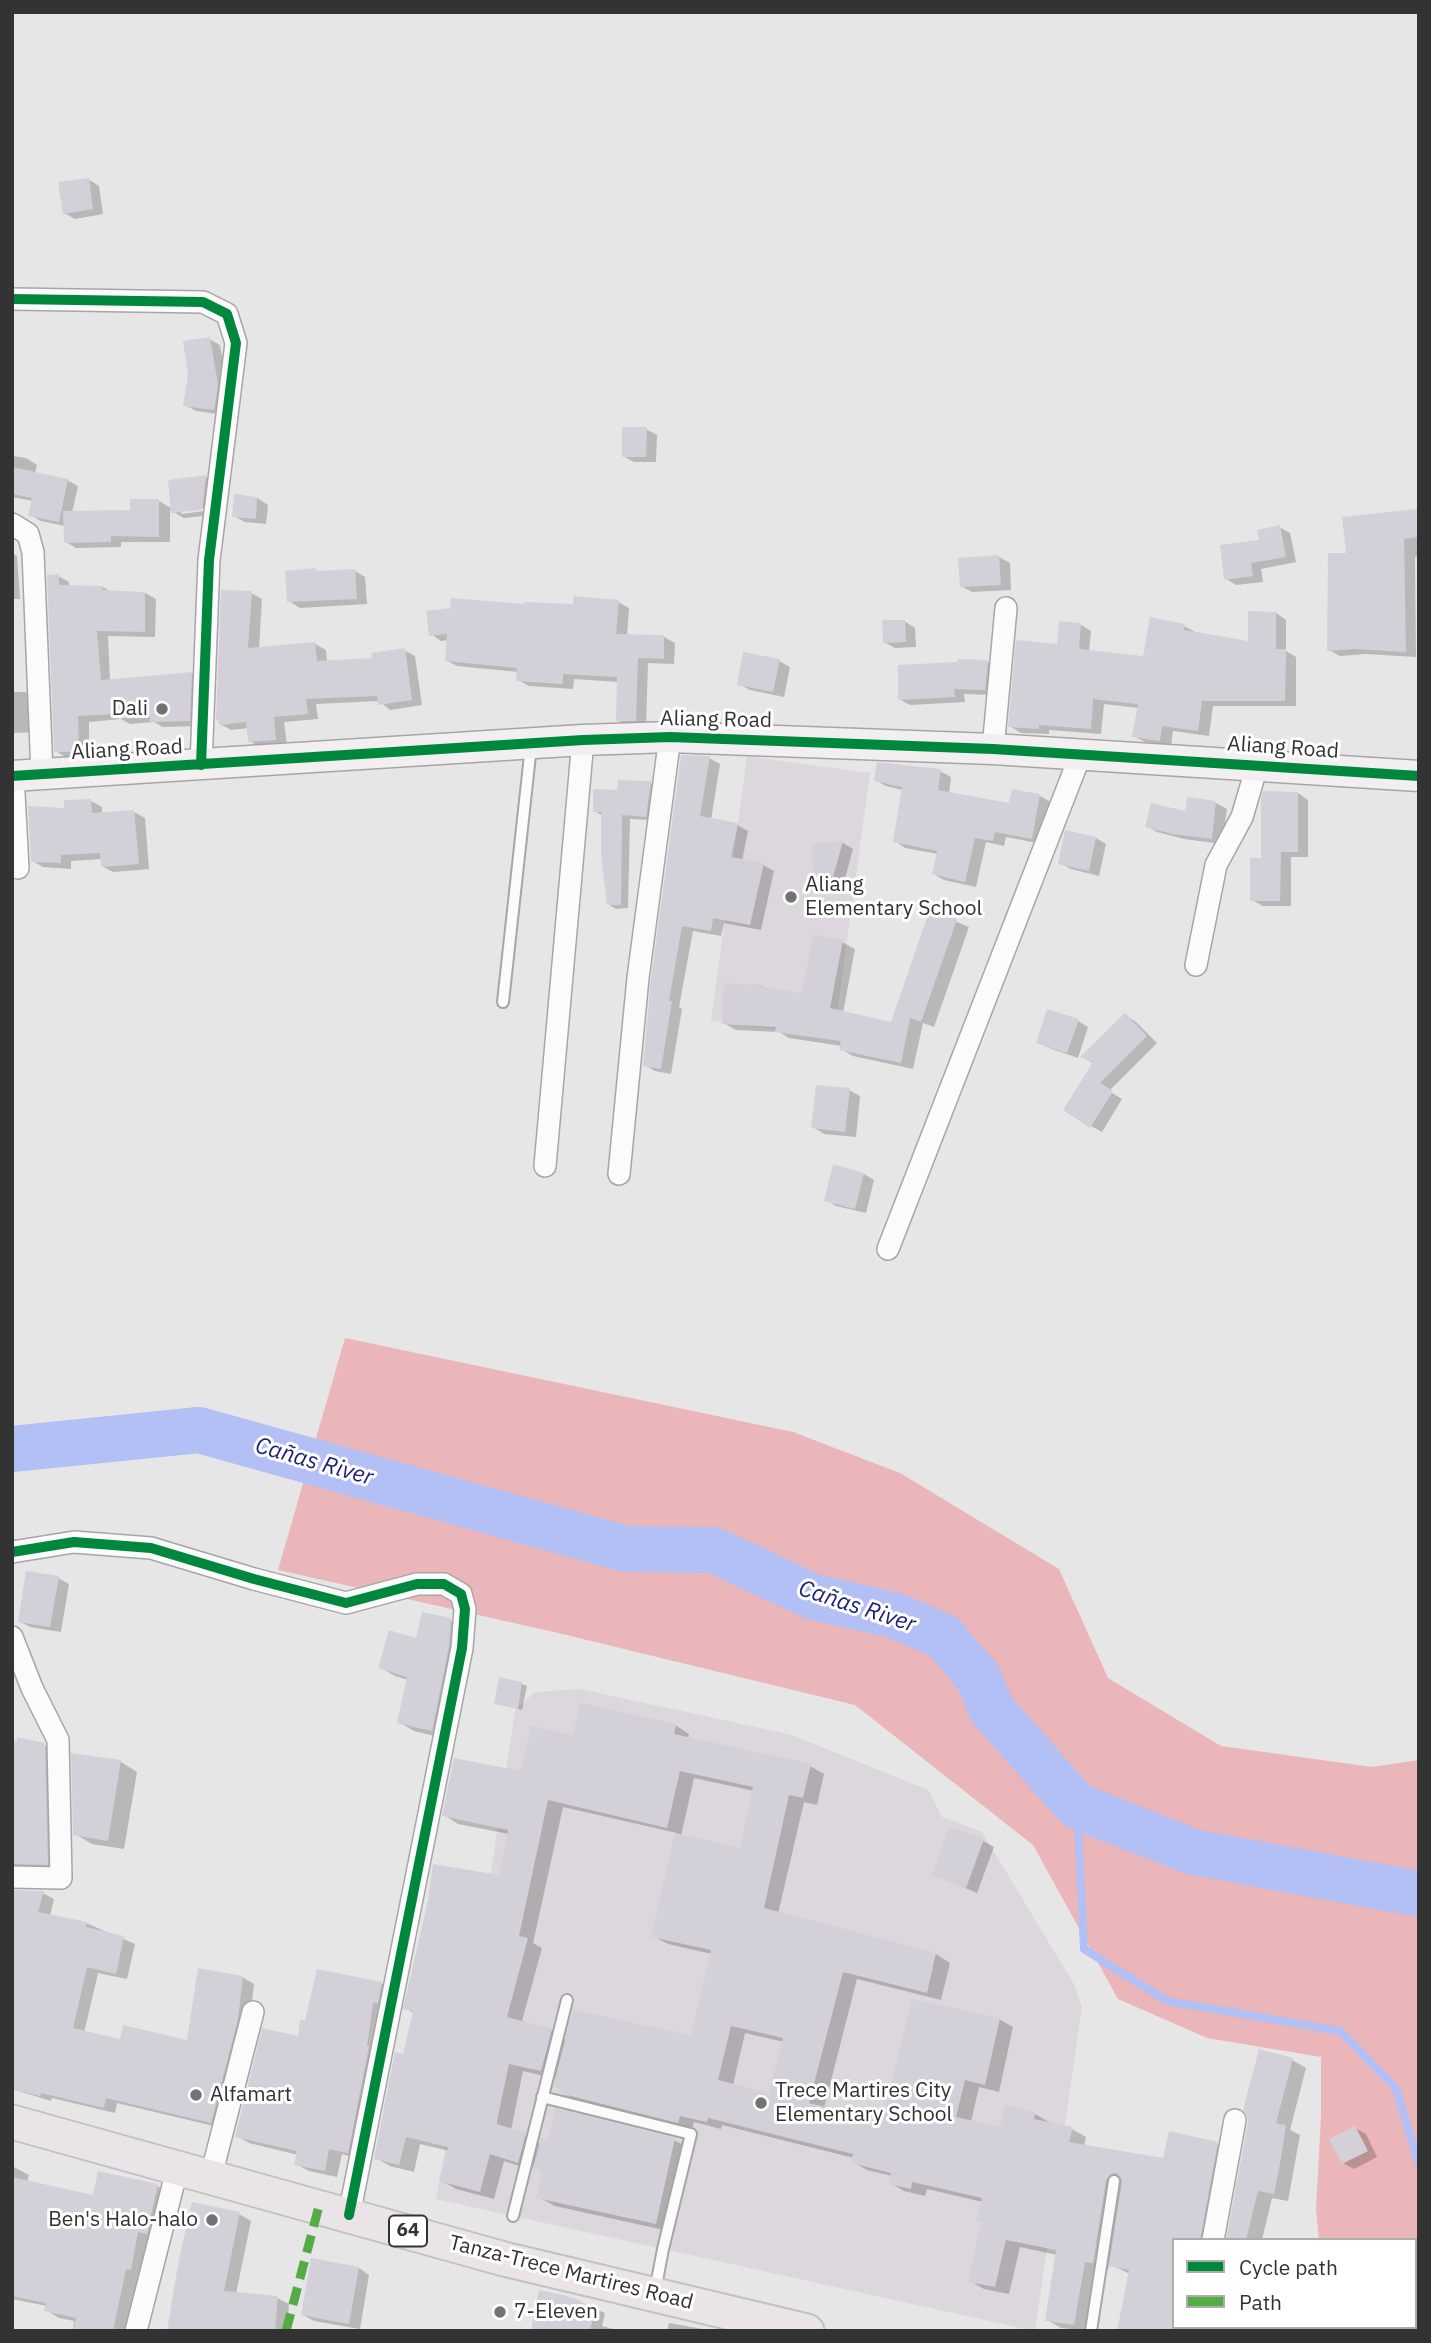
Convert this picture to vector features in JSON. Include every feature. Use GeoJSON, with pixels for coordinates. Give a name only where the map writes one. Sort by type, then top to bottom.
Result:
{"type":"FeatureCollection","features":[{"type":"Feature","properties":{"kind":"main road","name":"Tanza-Trece Martires Road"},"geometry":{"type":"LineString","coordinates":[[12,2122],[178,2166],[504,2259],[807,2331]]}},
{"type":"Feature","properties":{"kind":"street"},"geometry":{"type":"LineString","coordinates":[[12,299],[203,302],[227,314],[236,343],[209,560],[201,765]]}},
{"type":"Feature","properties":{"kind":"street"},"geometry":{"type":"LineString","coordinates":[[12,524],[28,534],[33,552],[18,868]]}},
{"type":"Feature","properties":{"kind":"street"},"geometry":{"type":"LineString","coordinates":[[993,749],[1006,608]]}},
{"type":"Feature","properties":{"kind":"street"},"geometry":{"type":"LineString","coordinates":[[619,1174],[638,978],[670,737]]}},
{"type":"Feature","properties":{"kind":"street","name":"Aliang Road"},"geometry":{"type":"LineString","coordinates":[[23,775],[583,740],[670,737],[993,749],[1419,776]]}},
{"type":"Feature","properties":{"kind":"street"},"geometry":{"type":"LineString","coordinates":[[545,1166],[583,740]]}},
{"type":"Feature","properties":{"kind":"street"},"geometry":{"type":"LineString","coordinates":[[888,1249],[1080,755]]}},
{"type":"Feature","properties":{"kind":"street"},"geometry":{"type":"LineString","coordinates":[[1195,965],[1216,865],[1242,817],[1257,766]]}},
{"type":"Feature","properties":{"kind":"street"},"geometry":{"type":"LineString","coordinates":[[13,1556],[74,1542],[151,1548],[346,1603],[417,1584],[444,1584],[461,1594],[465,1609],[462,1648],[349,2215]]}},
{"type":"Feature","properties":{"kind":"street"},"geometry":{"type":"LineString","coordinates":[[12,1637],[32,1688],[58,1740],[61,1878],[12,1877]]}},
{"type":"Feature","properties":{"kind":"street"},"geometry":{"type":"LineString","coordinates":[[211,2176],[253,2012]]}},
{"type":"Feature","properties":{"kind":"street"},"geometry":{"type":"LineString","coordinates":[[1213,2238],[1236,2120]]}},
{"type":"Feature","properties":{"kind":"street"},"geometry":{"type":"LineString","coordinates":[[136,2331],[178,2166]]}},
{"type":"Feature","properties":{"kind":"lane"},"geometry":{"type":"LineString","coordinates":[[503,1002],[532,743]]}},
{"type":"Feature","properties":{"kind":"lane"},"geometry":{"type":"LineString","coordinates":[[513,2216],[567,2000]]}},
{"type":"Feature","properties":{"kind":"lane"},"geometry":{"type":"LineString","coordinates":[[542,2096],[691,2134],[655,2294]]}},
{"type":"Feature","properties":{"kind":"lane"},"geometry":{"type":"LineString","coordinates":[[1091,2331],[1114,2181]]}},
{"type":"Feature","properties":{"kind":"shaded area","name":"Aliang Elementary School"},"geometry":{"type":"Polygon","coordinates":[[[747,756],[870,773],[834,1037],[711,1021],[747,756]]]}},
{"type":"Feature","properties":{"kind":"shaded area"},"geometry":{"type":"Polygon","coordinates":[[[345,1338],[793,1432],[900,1473],[1059,1569],[1108,1678],[1221,1746],[1372,1767],[1419,1760],[1419,2331],[1327,2331],[1417,2329],[1417,2238],[1319,2238],[1316,2209],[1321,2057],[1207,2038],[1118,1999],[1033,1845],[855,1705],[554,1632],[278,1570],[345,1338]]]}},
{"type":"Feature","properties":{"kind":"shaded area","name":"Trece Martires City Elementary School"},"geometry":{"type":"Polygon","coordinates":[[[581,1689],[792,1735],[928,1790],[942,1817],[982,1832],[1074,1984],[1082,2007],[1035,2331],[436,2199],[471,2007],[515,1710],[535,1692],[581,1689]]]}},
{"type":"Feature","properties":{"kind":"building"},"geometry":{"type":"Polygon","coordinates":[[[89,178],[93,209],[63,214],[58,182],[89,178]]]}},
{"type":"Feature","properties":{"kind":"building"},"geometry":{"type":"Polygon","coordinates":[[[210,337],[218,385],[214,410],[183,406],[188,374],[183,341],[210,337]]]}},
{"type":"Feature","properties":{"kind":"building"},"geometry":{"type":"Polygon","coordinates":[[[622,427],[647,427],[646,457],[622,457],[622,427]]]}},
{"type":"Feature","properties":{"kind":"building"},"geometry":{"type":"Polygon","coordinates":[[[12,467],[68,479],[59,522],[28,516],[32,498],[12,494],[12,467]]]}},
{"type":"Feature","properties":{"kind":"building"},"geometry":{"type":"Polygon","coordinates":[[[206,475],[202,510],[171,513],[168,480],[206,475]]]}},
{"type":"Feature","properties":{"kind":"building"},"geometry":{"type":"Polygon","coordinates":[[[234,494],[257,497],[256,519],[232,517],[234,494]]]}},
{"type":"Feature","properties":{"kind":"building"},"geometry":{"type":"Polygon","coordinates":[[[130,499],[159,499],[159,537],[111,536],[111,542],[64,543],[63,511],[130,510],[130,499]]]}},
{"type":"Feature","properties":{"kind":"building"},"geometry":{"type":"Polygon","coordinates":[[[1417,509],[1419,537],[1404,539],[1406,652],[1354,649],[1327,651],[1328,553],[1346,553],[1342,517],[1417,509]]]}},
{"type":"Feature","properties":{"kind":"building"},"geometry":{"type":"Polygon","coordinates":[[[1280,525],[1286,557],[1251,563],[1253,576],[1224,580],[1220,545],[1259,540],[1257,530],[1280,525]]]}},
{"type":"Feature","properties":{"kind":"building"},"geometry":{"type":"Polygon","coordinates":[[[999,555],[1001,585],[960,587],[958,558],[999,555]]]}},
{"type":"Feature","properties":{"kind":"building"},"geometry":{"type":"Polygon","coordinates":[[[316,568],[316,571],[355,569],[357,599],[287,602],[285,571],[316,568]]]}},
{"type":"Feature","properties":{"kind":"building"},"geometry":{"type":"Polygon","coordinates":[[[59,574],[59,585],[103,586],[103,590],[145,592],[145,632],[97,631],[101,680],[192,672],[190,721],[150,722],[150,716],[118,719],[117,714],[78,716],[79,752],[54,752],[47,575],[59,574]]]}},
{"type":"Feature","properties":{"kind":"building"},"geometry":{"type":"Polygon","coordinates":[[[221,590],[252,591],[248,648],[315,642],[317,661],[372,658],[371,653],[405,648],[412,700],[378,705],[377,696],[306,699],[308,714],[274,717],[276,740],[248,742],[246,722],[219,725],[216,720],[221,590]]]}},
{"type":"Feature","properties":{"kind":"building"},"geometry":{"type":"Polygon","coordinates":[[[574,596],[619,600],[616,634],[664,635],[664,659],[638,658],[636,721],[616,721],[617,677],[563,674],[563,684],[516,681],[517,668],[445,661],[447,634],[429,636],[426,611],[450,608],[451,598],[524,604],[573,604],[574,596]]]}},
{"type":"Feature","properties":{"kind":"building"},"geometry":{"type":"Polygon","coordinates":[[[1248,611],[1276,612],[1276,649],[1286,649],[1285,701],[1202,701],[1198,731],[1162,726],[1160,741],[1132,737],[1138,704],[1093,699],[1091,729],[1039,725],[1039,729],[1008,727],[1016,640],[1057,644],[1059,621],[1081,623],[1079,649],[1143,656],[1150,617],[1185,624],[1184,630],[1248,641],[1248,611]]]}},
{"type":"Feature","properties":{"kind":"building"},"geometry":{"type":"Polygon","coordinates":[[[882,620],[905,620],[906,642],[883,643],[882,620]]]}},
{"type":"Feature","properties":{"kind":"building"},"geometry":{"type":"Polygon","coordinates":[[[743,652],[780,659],[773,692],[737,685],[743,652]]]}},
{"type":"Feature","properties":{"kind":"building"},"geometry":{"type":"Polygon","coordinates":[[[958,659],[988,660],[985,690],[954,689],[955,697],[898,700],[898,665],[958,662],[958,659]]]}},
{"type":"Feature","properties":{"kind":"building"},"geometry":{"type":"Polygon","coordinates":[[[681,755],[710,756],[700,816],[738,823],[731,857],[764,863],[750,925],[713,918],[711,931],[682,926],[661,1069],[643,1066],[651,979],[681,755]]]}},
{"type":"Feature","properties":{"kind":"building"},"geometry":{"type":"Polygon","coordinates":[[[877,762],[941,769],[938,790],[1009,803],[1012,789],[1040,794],[1032,839],[995,832],[993,841],[975,838],[965,882],[932,874],[937,851],[893,842],[902,787],[874,781],[877,762]]]}},
{"type":"Feature","properties":{"kind":"building"},"geometry":{"type":"Polygon","coordinates":[[[618,780],[651,781],[646,817],[622,815],[621,905],[607,905],[601,855],[601,812],[593,812],[593,789],[617,790],[618,780]]]}},
{"type":"Feature","properties":{"kind":"building"},"geometry":{"type":"Polygon","coordinates":[[[1263,791],[1298,792],[1298,852],[1281,852],[1280,901],[1250,901],[1250,858],[1261,858],[1263,791]]]}},
{"type":"Feature","properties":{"kind":"building"},"geometry":{"type":"Polygon","coordinates":[[[1187,797],[1216,801],[1212,839],[1172,834],[1145,827],[1151,803],[1185,811],[1187,797]]]}},
{"type":"Feature","properties":{"kind":"building"},"geometry":{"type":"Polygon","coordinates":[[[91,799],[92,813],[134,810],[139,864],[101,867],[100,853],[61,855],[61,863],[31,862],[28,806],[64,808],[64,800],[91,799]]]}},
{"type":"Feature","properties":{"kind":"building"},"geometry":{"type":"Polygon","coordinates":[[[1065,830],[1096,837],[1089,871],[1058,864],[1065,830]]]}},
{"type":"Feature","properties":{"kind":"building"},"geometry":{"type":"Polygon","coordinates":[[[843,841],[833,877],[814,879],[811,844],[843,841]]]}},
{"type":"Feature","properties":{"kind":"building"},"geometry":{"type":"Polygon","coordinates":[[[930,909],[957,919],[921,1022],[910,1018],[901,1063],[839,1050],[841,1041],[775,1032],[776,1027],[722,1024],[724,983],[762,985],[802,993],[813,934],[843,940],[830,1008],[891,1022],[930,909]]]}},
{"type":"Feature","properties":{"kind":"building"},"geometry":{"type":"Polygon","coordinates":[[[1047,1009],[1079,1019],[1067,1053],[1036,1043],[1047,1009]]]}},
{"type":"Feature","properties":{"kind":"building"},"geometry":{"type":"Polygon","coordinates":[[[1125,1013],[1147,1036],[1100,1083],[1113,1091],[1090,1128],[1063,1110],[1093,1062],[1080,1057],[1125,1013]]]}},
{"type":"Feature","properties":{"kind":"building"},"geometry":{"type":"Polygon","coordinates":[[[816,1085],[850,1088],[845,1132],[811,1128],[816,1085]]]}},
{"type":"Feature","properties":{"kind":"building"},"geometry":{"type":"Polygon","coordinates":[[[833,1164],[864,1173],[855,1209],[824,1201],[833,1164]]]}},
{"type":"Feature","properties":{"kind":"building"},"geometry":{"type":"Polygon","coordinates":[[[26,1571],[59,1576],[50,1627],[18,1622],[26,1571]]]}},
{"type":"Feature","properties":{"kind":"building"},"geometry":{"type":"Polygon","coordinates":[[[422,1612],[451,1618],[449,1646],[432,1731],[397,1723],[407,1677],[378,1668],[389,1630],[416,1638],[422,1612]]]}},
{"type":"Feature","properties":{"kind":"building"},"geometry":{"type":"Polygon","coordinates":[[[499,1677],[522,1682],[518,1709],[494,1704],[499,1677]]]}},
{"type":"Feature","properties":{"kind":"building"},"geometry":{"type":"Polygon","coordinates":[[[580,1703],[676,1724],[674,1734],[811,1764],[803,1798],[789,1795],[764,1908],[936,1953],[927,1993],[843,1972],[809,2103],[882,2121],[912,1999],[1000,2018],[985,2085],[965,2080],[956,2117],[1000,2127],[1005,2105],[1035,2112],[1034,2119],[1073,2127],[1069,2142],[1163,2158],[1169,2131],[1218,2142],[1200,2238],[1172,2238],[1174,2331],[1117,2331],[1129,2270],[1109,2266],[1122,2182],[1116,2173],[1106,2180],[1093,2263],[1085,2262],[1074,2325],[1045,2321],[1056,2250],[1006,2240],[995,2287],[968,2282],[981,2222],[976,2221],[982,2198],[912,2182],[911,2189],[888,2184],[891,2173],[851,2163],[853,2154],[708,2118],[707,2122],[680,2116],[678,2123],[559,2093],[560,2088],[553,2087],[573,2010],[691,2035],[711,1950],[651,1937],[675,1833],[740,1848],[753,1787],[680,1771],[667,1828],[548,1800],[519,1936],[528,1938],[507,2017],[552,2029],[541,2071],[509,2064],[497,2121],[497,2124],[526,2133],[518,2163],[490,2154],[480,2192],[439,2181],[448,2147],[406,2137],[399,2165],[374,2159],[395,2052],[403,2054],[413,2011],[403,2009],[428,1900],[433,1864],[499,1875],[508,1830],[442,1816],[454,1758],[521,1771],[531,1726],[573,1735],[580,1703]],[[731,2026],[718,2080],[769,2093],[783,2038],[731,2026]]]}},
{"type":"Feature","properties":{"kind":"building"},"geometry":{"type":"Polygon","coordinates":[[[17,1737],[45,1743],[48,1865],[12,1864],[12,1740],[17,1741],[17,1737]]]}},
{"type":"Feature","properties":{"kind":"building"},"geometry":{"type":"Polygon","coordinates":[[[71,1753],[121,1760],[108,1841],[73,1835],[71,1753]]]}},
{"type":"Feature","properties":{"kind":"building"},"geometry":{"type":"Polygon","coordinates":[[[949,1827],[984,1839],[966,1888],[932,1876],[949,1827]]]}},
{"type":"Feature","properties":{"kind":"building"},"geometry":{"type":"Polygon","coordinates":[[[12,1890],[44,1891],[38,1912],[87,1922],[86,1927],[124,1936],[116,1974],[87,1967],[73,2028],[120,2039],[123,2025],[187,2040],[198,1968],[243,1976],[238,2019],[211,2123],[106,2098],[104,2108],[12,2089],[12,1890]]]}},
{"type":"Feature","properties":{"kind":"building"},"geometry":{"type":"Polygon","coordinates":[[[317,1969],[382,1982],[378,2003],[373,2003],[369,2046],[348,2153],[329,2149],[325,2171],[294,2165],[297,2151],[235,2137],[262,2028],[298,2036],[300,2020],[305,2020],[317,1969]]]}},
{"type":"Feature","properties":{"kind":"building"},"geometry":{"type":"Polygon","coordinates":[[[1259,2049],[1293,2058],[1276,2123],[1286,2125],[1274,2194],[1258,2191],[1246,2238],[1226,2238],[1248,2122],[1243,2110],[1259,2049]]]}},
{"type":"Feature","properties":{"kind":"building"},"geometry":{"type":"Polygon","coordinates":[[[555,2108],[675,2138],[656,2224],[536,2198],[542,2171],[533,2168],[541,2138],[548,2140],[555,2108]]]}},
{"type":"Feature","properties":{"kind":"building"},"geometry":{"type":"Polygon","coordinates":[[[1355,2126],[1368,2151],[1342,2164],[1329,2139],[1355,2126]]]}},
{"type":"Feature","properties":{"kind":"building"},"geometry":{"type":"Polygon","coordinates":[[[98,2171],[158,2184],[147,2234],[138,2232],[131,2270],[126,2269],[113,2331],[73,2331],[76,2318],[44,2311],[46,2303],[12,2296],[12,2177],[93,2195],[98,2171]]]}},
{"type":"Feature","properties":{"kind":"building"},"geometry":{"type":"Polygon","coordinates":[[[192,2202],[240,2212],[224,2291],[278,2296],[275,2331],[167,2331],[192,2202]]]}},
{"type":"Feature","properties":{"kind":"building"},"geometry":{"type":"Polygon","coordinates":[[[311,2258],[359,2267],[349,2324],[301,2315],[311,2258]]]}},
{"type":"Feature","properties":{"kind":"building"},"geometry":{"type":"Polygon","coordinates":[[[539,2290],[596,2306],[590,2331],[531,2331],[539,2290]]]}},
{"type":"Feature","properties":{"kind":"waterway","name":"Cañas River"},"geometry":{"type":"LineString","coordinates":[[12,1449],[199,1430],[626,1549],[713,1550],[814,1597],[893,1615],[943,1636],[978,1677],[992,1710],[1077,1806],[1193,1852],[1419,1894]]}},
{"type":"Feature","properties":{"kind":"waterway"},"geometry":{"type":"LineString","coordinates":[[1077,1806],[1084,1949],[1167,2001],[1340,2031],[1396,2088],[1419,2165]]}},
{"type":"Feature","properties":{"kind":"marked path"},"geometry":{"type":"LineString","coordinates":[[286,2331],[319,2206]]}},
{"type":"Feature","properties":{"kind":"cycle path"},"geometry":{"type":"LineString","coordinates":[[12,299],[203,302],[227,314],[236,343],[209,560],[201,765]]}},
{"type":"Feature","properties":{"kind":"cycle path"},"geometry":{"type":"LineString","coordinates":[[12,776],[583,740],[670,737],[993,749],[1419,776]]}},
{"type":"Feature","properties":{"kind":"cycle path"},"geometry":{"type":"LineString","coordinates":[[12,1552],[74,1542],[151,1548],[346,1603],[417,1584],[444,1584],[461,1594],[465,1609],[462,1648],[349,2215]]}},
{"type":"Feature","properties":{"kind":"place","name":"Dali"},"geometry":{"type":"Point","coordinates":[162,709]}},
{"type":"Feature","properties":{"kind":"place","name":"Aliang Elementary School"},"geometry":{"type":"Point","coordinates":[791,897]}},
{"type":"Feature","properties":{"kind":"place","name":"Alfamart"},"geometry":{"type":"Point","coordinates":[196,2095]}},
{"type":"Feature","properties":{"kind":"place","name":"Trece Martires City Elementary School"},"geometry":{"type":"Point","coordinates":[761,2103]}},
{"type":"Feature","properties":{"kind":"place","name":"Ben's Halo-halo"},"geometry":{"type":"Point","coordinates":[212,2220]}},
{"type":"Feature","properties":{"kind":"place","name":"7-Eleven"},"geometry":{"type":"Point","coordinates":[500,2312]}}]}
